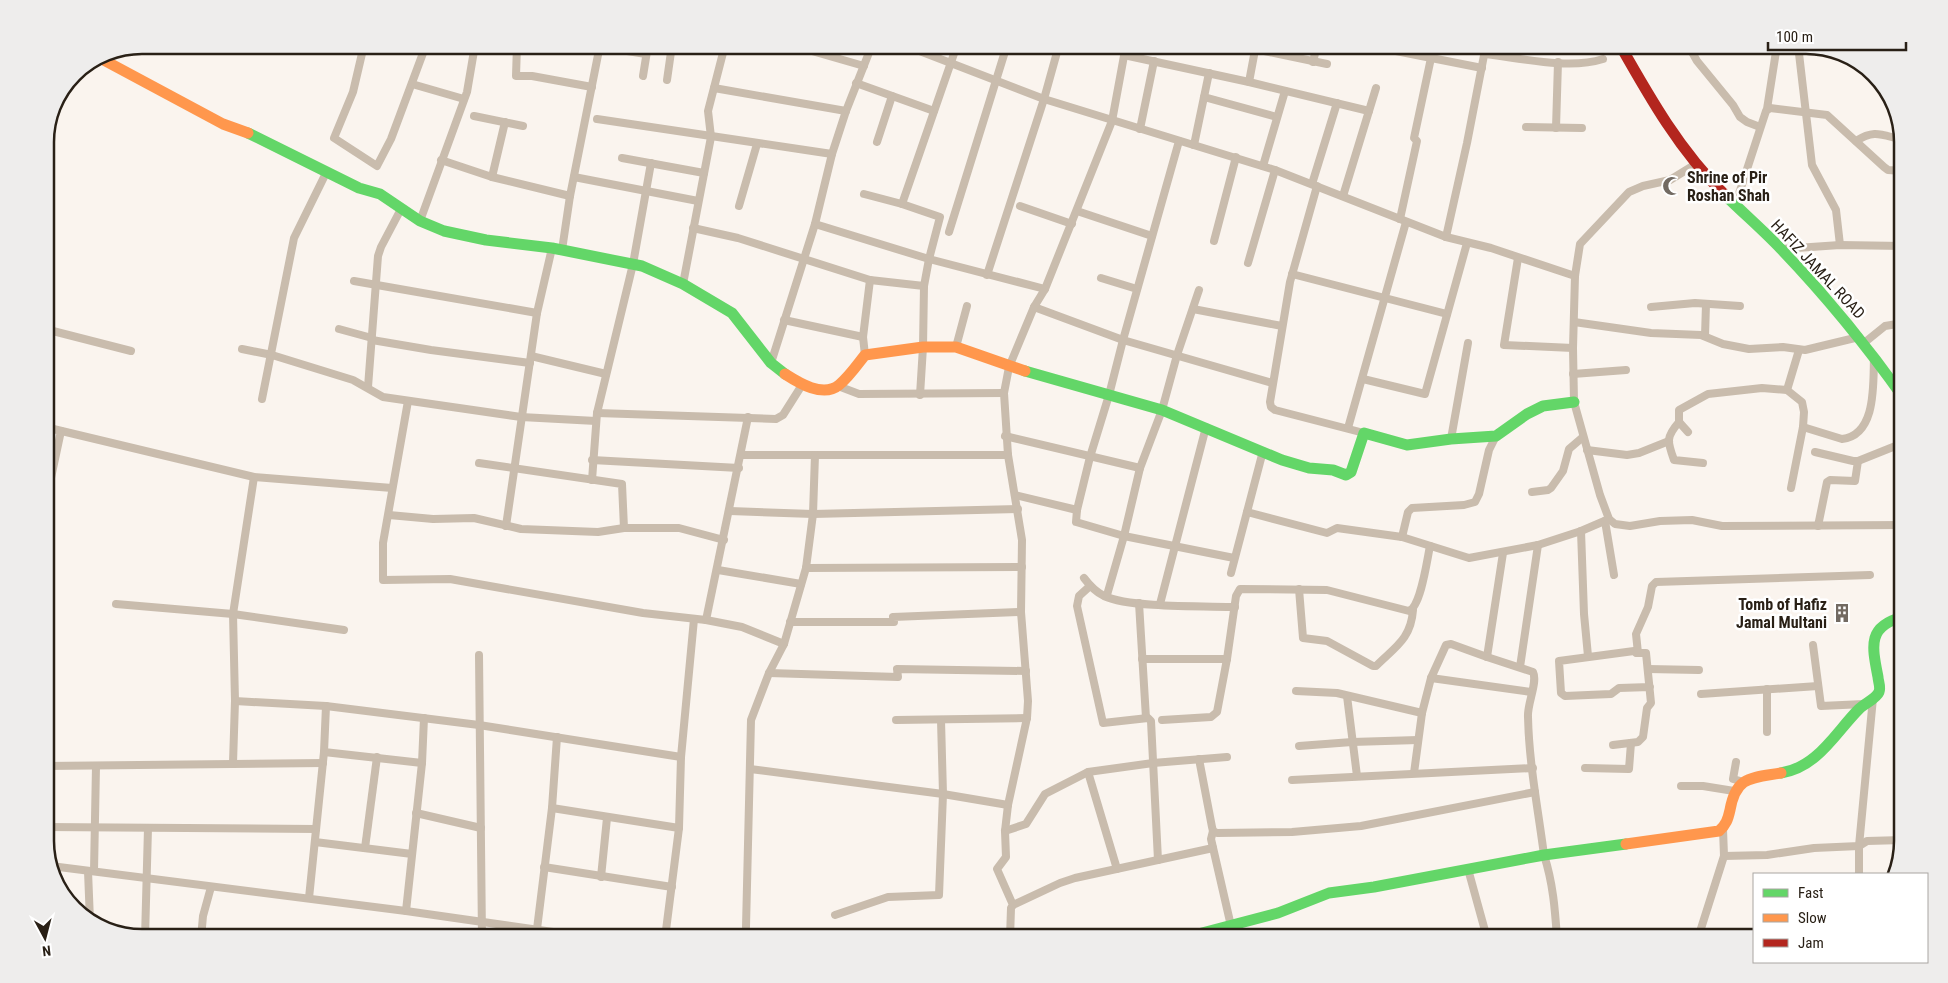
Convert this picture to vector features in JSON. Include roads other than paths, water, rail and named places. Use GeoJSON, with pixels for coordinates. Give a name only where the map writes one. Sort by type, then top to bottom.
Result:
{"type":"FeatureCollection","features":[{"type":"Feature","properties":{"kind":"street"},"geometry":{"type":"LineString","coordinates":[[362,54],[353,92],[334,138],[377,166],[391,139],[423,54]]}},
{"type":"Feature","properties":{"kind":"street"},"geometry":{"type":"LineString","coordinates":[[420,221],[469,84],[474,54]]}},
{"type":"Feature","properties":{"kind":"street"},"geometry":{"type":"LineString","coordinates":[[517,54],[516,76],[532,76],[592,87]]}},
{"type":"Feature","properties":{"kind":"street"},"geometry":{"type":"LineString","coordinates":[[506,526],[537,313],[557,249],[570,196],[599,54]]}},
{"type":"Feature","properties":{"kind":"street"},"geometry":{"type":"LineString","coordinates":[[643,76],[646,54]]}},
{"type":"Feature","properties":{"kind":"street"},"geometry":{"type":"LineString","coordinates":[[667,80],[671,54]]}},
{"type":"Feature","properties":{"kind":"street"},"geometry":{"type":"LineString","coordinates":[[684,284],[692,228],[711,137],[708,111],[723,54]]}},
{"type":"Feature","properties":{"kind":"street"},"geometry":{"type":"LineString","coordinates":[[822,54],[864,66]]}},
{"type":"Feature","properties":{"kind":"street"},"geometry":{"type":"LineString","coordinates":[[771,363],[814,224],[832,154],[856,83],[869,54]]}},
{"type":"Feature","properties":{"kind":"street"},"geometry":{"type":"LineString","coordinates":[[928,54],[1044,99],[1275,170],[1446,237],[1491,248],[1576,276]]}},
{"type":"Feature","properties":{"kind":"street"},"geometry":{"type":"LineString","coordinates":[[902,204],[954,54]]}},
{"type":"Feature","properties":{"kind":"street"},"geometry":{"type":"LineString","coordinates":[[949,232],[1004,54]]}},
{"type":"Feature","properties":{"kind":"street"},"geometry":{"type":"LineString","coordinates":[[988,275],[1056,54]]}},
{"type":"Feature","properties":{"kind":"street"},"geometry":{"type":"LineString","coordinates":[[1249,82],[1254,54]]}},
{"type":"Feature","properties":{"kind":"street"},"geometry":{"type":"LineString","coordinates":[[1274,54],[1327,64]]}},
{"type":"Feature","properties":{"kind":"street"},"geometry":{"type":"LineString","coordinates":[[1313,62],[1315,54]]}},
{"type":"Feature","properties":{"kind":"street"},"geometry":{"type":"LineString","coordinates":[[1411,54],[1482,68]]}},
{"type":"Feature","properties":{"kind":"street"},"geometry":{"type":"LineString","coordinates":[[1446,237],[1485,54],[1558,62],[1590,63],[1603,59]]}},
{"type":"Feature","properties":{"kind":"street","name":"HAFIZ JAMAL ROAD"},"geometry":{"type":"LineString","coordinates":[[1626,54],[1666,120],[1696,164],[1735,206],[1782,249],[1861,340],[1894,385]]}},
{"type":"Feature","properties":{"kind":"street"},"geometry":{"type":"LineString","coordinates":[[1693,54],[1740,117],[1747,122],[1760,126]]}},
{"type":"Feature","properties":{"kind":"street"},"geometry":{"type":"LineString","coordinates":[[1735,206],[1767,109],[1776,54]]}},
{"type":"Feature","properties":{"kind":"street"},"geometry":{"type":"LineString","coordinates":[[1799,54],[1812,165],[1836,210],[1840,246]]}},
{"type":"Feature","properties":{"kind":"street"},"geometry":{"type":"LineString","coordinates":[[1013,905],[997,870],[1006,857],[1005,831],[1008,805],[1027,718],[1028,701],[1022,612],[1022,540],[1008,456],[1004,393],[1009,367],[1034,307],[1045,289],[1112,121],[1124,55],[1249,82],[1369,112]]}},
{"type":"Feature","properties":{"kind":"street"},"geometry":{"type":"LineString","coordinates":[[1348,428],[1385,298],[1403,220],[1417,141],[1414,138],[1431,58]]}},
{"type":"Feature","properties":{"kind":"street"},"geometry":{"type":"LineString","coordinates":[[106,61],[223,124],[248,133],[358,188],[380,194],[420,221],[444,231],[486,240],[557,249],[633,264],[684,284],[732,313],[771,363],[786,375],[811,389],[828,389],[838,386],[865,354],[923,347],[956,347],[1009,367],[1162,410],[1282,460],[1309,468],[1333,470],[1346,475],[1351,472],[1364,433]]}},
{"type":"Feature","properties":{"kind":"street"},"geometry":{"type":"LineString","coordinates":[[1140,129],[1154,61]]}},
{"type":"Feature","properties":{"kind":"street"},"geometry":{"type":"LineString","coordinates":[[1556,128],[1558,62]]}},
{"type":"Feature","properties":{"kind":"street"},"geometry":{"type":"LineString","coordinates":[[1194,145],[1209,73]]}},
{"type":"Feature","properties":{"kind":"street"},"geometry":{"type":"LineString","coordinates":[[856,83],[934,111]]}},
{"type":"Feature","properties":{"kind":"street"},"geometry":{"type":"LineString","coordinates":[[412,84],[464,99]]}},
{"type":"Feature","properties":{"kind":"street"},"geometry":{"type":"LineString","coordinates":[[714,88],[846,111]]}},
{"type":"Feature","properties":{"kind":"street"},"geometry":{"type":"LineString","coordinates":[[1343,196],[1376,88]]}},
{"type":"Feature","properties":{"kind":"street"},"geometry":{"type":"LineString","coordinates":[[1263,166],[1285,91]]}},
{"type":"Feature","properties":{"kind":"street"},"geometry":{"type":"LineString","coordinates":[[877,142],[892,96]]}},
{"type":"Feature","properties":{"kind":"street"},"geometry":{"type":"LineString","coordinates":[[1204,97],[1277,117]]}},
{"type":"Feature","properties":{"kind":"street"},"geometry":{"type":"LineString","coordinates":[[1337,103],[1292,274],[1272,383],[1271,407],[1275,410],[1407,445],[1450,439],[1496,436]]}},
{"type":"Feature","properties":{"kind":"street"},"geometry":{"type":"LineString","coordinates":[[1767,109],[1827,116],[1884,167],[1888,170],[1894,170]]}},
{"type":"Feature","properties":{"kind":"street"},"geometry":{"type":"LineString","coordinates":[[474,116],[523,126]]}},
{"type":"Feature","properties":{"kind":"street"},"geometry":{"type":"LineString","coordinates":[[597,119],[832,154]]}},
{"type":"Feature","properties":{"kind":"street"},"geometry":{"type":"LineString","coordinates":[[492,177],[505,122]]}},
{"type":"Feature","properties":{"kind":"street"},"geometry":{"type":"LineString","coordinates":[[1526,127],[1582,128]]}},
{"type":"Feature","properties":{"kind":"street"},"geometry":{"type":"LineString","coordinates":[[1856,141],[1873,133],[1894,138]]}},
{"type":"Feature","properties":{"kind":"street"},"geometry":{"type":"LineString","coordinates":[[1179,140],[1090,457],[1077,510],[1076,522],[1124,536],[1234,558]]}},
{"type":"Feature","properties":{"kind":"street"},"geometry":{"type":"LineString","coordinates":[[739,206],[757,144]]}},
{"type":"Feature","properties":{"kind":"street"},"geometry":{"type":"LineString","coordinates":[[1214,240],[1236,157]]}},
{"type":"Feature","properties":{"kind":"street"},"geometry":{"type":"LineString","coordinates":[[622,158],[704,173]]}},
{"type":"Feature","properties":{"kind":"street"},"geometry":{"type":"LineString","coordinates":[[441,160],[492,177],[570,196]]}},
{"type":"Feature","properties":{"kind":"street"},"geometry":{"type":"LineString","coordinates":[[592,480],[592,460],[597,417],[633,264],[651,163]]}},
{"type":"Feature","properties":{"kind":"street"},"geometry":{"type":"LineString","coordinates":[[1614,575],[1607,520],[1574,402],[1573,348],[1576,276],[1580,244],[1629,192],[1644,186],[1670,180],[1696,164]]}},
{"type":"Feature","properties":{"kind":"street"},"geometry":{"type":"LineString","coordinates":[[1248,263],[1275,170]]}},
{"type":"Feature","properties":{"kind":"street"},"geometry":{"type":"LineString","coordinates":[[262,399],[294,238],[326,173]]}},
{"type":"Feature","properties":{"kind":"street"},"geometry":{"type":"LineString","coordinates":[[574,177],[698,201]]}},
{"type":"Feature","properties":{"kind":"street"},"geometry":{"type":"LineString","coordinates":[[864,194],[940,217],[924,286],[920,395]]}},
{"type":"Feature","properties":{"kind":"street"},"geometry":{"type":"LineString","coordinates":[[1020,206],[1072,224]]}},
{"type":"Feature","properties":{"kind":"street"},"geometry":{"type":"LineString","coordinates":[[368,387],[378,252],[402,209]]}},
{"type":"Feature","properties":{"kind":"street"},"geometry":{"type":"LineString","coordinates":[[1077,211],[1152,236]]}},
{"type":"Feature","properties":{"kind":"street"},"geometry":{"type":"LineString","coordinates":[[814,224],[929,259],[1045,289]]}},
{"type":"Feature","properties":{"kind":"street"},"geometry":{"type":"LineString","coordinates":[[692,228],[738,238],[870,280],[924,286]]}},
{"type":"Feature","properties":{"kind":"street"},"geometry":{"type":"LineString","coordinates":[[1363,379],[1425,394],[1467,243]]}},
{"type":"Feature","properties":{"kind":"street"},"geometry":{"type":"LineString","coordinates":[[1782,249],[1894,246]]}},
{"type":"Feature","properties":{"kind":"street"},"geometry":{"type":"LineString","coordinates":[[1518,258],[1504,345],[1573,348]]}},
{"type":"Feature","properties":{"kind":"street"},"geometry":{"type":"LineString","coordinates":[[1292,274],[1447,314]]}},
{"type":"Feature","properties":{"kind":"street"},"geometry":{"type":"LineString","coordinates":[[1101,278],[1137,289]]}},
{"type":"Feature","properties":{"kind":"street"},"geometry":{"type":"LineString","coordinates":[[865,354],[863,337],[870,280]]}},
{"type":"Feature","properties":{"kind":"street"},"geometry":{"type":"LineString","coordinates":[[354,281],[537,313]]}},
{"type":"Feature","properties":{"kind":"street"},"geometry":{"type":"LineString","coordinates":[[1107,595],[1124,536],[1140,468],[1162,410],[1177,355],[1199,290]]}},
{"type":"Feature","properties":{"kind":"street"},"geometry":{"type":"LineString","coordinates":[[1705,336],[1706,304]]}},
{"type":"Feature","properties":{"kind":"street"},"geometry":{"type":"LineString","coordinates":[[1651,307],[1706,304],[1740,306]]}},
{"type":"Feature","properties":{"kind":"street"},"geometry":{"type":"LineString","coordinates":[[956,347],[967,306]]}},
{"type":"Feature","properties":{"kind":"street"},"geometry":{"type":"LineString","coordinates":[[1034,307],[1123,340],[1272,383]]}},
{"type":"Feature","properties":{"kind":"street"},"geometry":{"type":"LineString","coordinates":[[1193,309],[1282,326]]}},
{"type":"Feature","properties":{"kind":"street"},"geometry":{"type":"LineString","coordinates":[[784,320],[863,337]]}},
{"type":"Feature","properties":{"kind":"street"},"geometry":{"type":"LineString","coordinates":[[1574,322],[1651,333],[1693,334],[1742,348],[1799,350],[1861,340],[1886,326],[1894,325]]}},
{"type":"Feature","properties":{"kind":"street"},"geometry":{"type":"LineString","coordinates":[[339,329],[372,339],[431,350],[531,360],[606,374]]}},
{"type":"Feature","properties":{"kind":"street"},"geometry":{"type":"LineString","coordinates":[[54,331],[130,351]]}},
{"type":"Feature","properties":{"kind":"street"},"geometry":{"type":"LineString","coordinates":[[1450,439],[1468,343]]}},
{"type":"Feature","properties":{"kind":"street"},"geometry":{"type":"LineString","coordinates":[[242,349],[272,355],[353,380],[368,387],[379,396],[521,417],[748,417],[776,419],[780,418],[802,384]]}},
{"type":"Feature","properties":{"kind":"street"},"geometry":{"type":"LineString","coordinates":[[1787,390],[1799,350]]}},
{"type":"Feature","properties":{"kind":"street"},"geometry":{"type":"LineString","coordinates":[[1803,427],[1842,439],[1857,433],[1869,413],[1871,405],[1874,357]]}},
{"type":"Feature","properties":{"kind":"street"},"geometry":{"type":"LineString","coordinates":[[1573,374],[1626,370]]}},
{"type":"Feature","properties":{"kind":"street"},"geometry":{"type":"LineString","coordinates":[[838,386],[859,394],[1004,393]]}},
{"type":"Feature","properties":{"kind":"street"},"geometry":{"type":"LineString","coordinates":[[1688,432],[1679,422],[1679,410],[1708,394],[1762,388],[1787,390],[1798,398],[1804,407],[1803,427],[1791,488]]}},
{"type":"Feature","properties":{"kind":"street"},"geometry":{"type":"LineString","coordinates":[[408,401],[383,542],[383,580],[450,579],[644,613],[694,618],[742,627],[784,644]]}},
{"type":"Feature","properties":{"kind":"street"},"geometry":{"type":"LineString","coordinates":[[1402,537],[1408,512],[1412,508],[1464,505],[1475,502],[1479,494],[1488,450],[1496,436],[1527,414],[1543,406],[1574,402]]}},
{"type":"Feature","properties":{"kind":"street"},"geometry":{"type":"LineString","coordinates":[[706,620],[730,512],[748,417]]}},
{"type":"Feature","properties":{"kind":"street"},"geometry":{"type":"LineString","coordinates":[[1679,422],[1670,432],[1669,441],[1675,460],[1703,463]]}},
{"type":"Feature","properties":{"kind":"street"},"geometry":{"type":"LineString","coordinates":[[1160,604],[1206,427]]}},
{"type":"Feature","properties":{"kind":"street"},"geometry":{"type":"LineString","coordinates":[[54,429],[254,476],[392,488]]}},
{"type":"Feature","properties":{"kind":"street"},"geometry":{"type":"LineString","coordinates":[[54,464],[61,431]]}},
{"type":"Feature","properties":{"kind":"street"},"geometry":{"type":"LineString","coordinates":[[1006,436],[1140,468]]}},
{"type":"Feature","properties":{"kind":"street"},"geometry":{"type":"LineString","coordinates":[[1532,492],[1551,488],[1562,471],[1569,449],[1583,437]]}},
{"type":"Feature","properties":{"kind":"street"},"geometry":{"type":"LineString","coordinates":[[1587,450],[1628,455],[1639,453],[1669,441]]}},
{"type":"Feature","properties":{"kind":"street"},"geometry":{"type":"LineString","coordinates":[[1815,452],[1858,461],[1894,447]]}},
{"type":"Feature","properties":{"kind":"street"},"geometry":{"type":"LineString","coordinates":[[1231,574],[1263,451]]}},
{"type":"Feature","properties":{"kind":"street"},"geometry":{"type":"LineString","coordinates":[[741,455],[1008,456]]}},
{"type":"Feature","properties":{"kind":"street"},"geometry":{"type":"LineString","coordinates":[[746,927],[752,720],[769,672],[784,644],[806,568],[813,514],[815,455]]}},
{"type":"Feature","properties":{"kind":"street"},"geometry":{"type":"LineString","coordinates":[[592,460],[738,468]]}},
{"type":"Feature","properties":{"kind":"street"},"geometry":{"type":"LineString","coordinates":[[1818,526],[1827,482],[1830,480],[1855,481],[1858,461]]}},
{"type":"Feature","properties":{"kind":"street"},"geometry":{"type":"LineString","coordinates":[[479,463],[622,484],[624,528]]}},
{"type":"Feature","properties":{"kind":"street"},"geometry":{"type":"LineString","coordinates":[[233,763],[235,702],[233,614],[254,476]]}},
{"type":"Feature","properties":{"kind":"street"},"geometry":{"type":"LineString","coordinates":[[1015,495],[1077,510]]}},
{"type":"Feature","properties":{"kind":"street"},"geometry":{"type":"LineString","coordinates":[[730,512],[813,514],[1018,509]]}},
{"type":"Feature","properties":{"kind":"street"},"geometry":{"type":"LineString","coordinates":[[1247,512],[1327,533],[1337,528],[1402,537],[1469,558],[1538,545],[1607,520],[1615,524],[1630,526],[1660,521],[1692,520],[1722,526],[1894,525]]}},
{"type":"Feature","properties":{"kind":"street"},"geometry":{"type":"LineString","coordinates":[[389,515],[433,520],[474,518],[521,529],[589,532],[624,528],[679,528],[724,540]]}},
{"type":"Feature","properties":{"kind":"street"},"geometry":{"type":"LineString","coordinates":[[1580,531],[1588,656]]}},
{"type":"Feature","properties":{"kind":"street"},"geometry":{"type":"LineString","coordinates":[[1520,667],[1538,545]]}},
{"type":"Feature","properties":{"kind":"street"},"geometry":{"type":"LineString","coordinates":[[1299,589],[1303,638],[1327,641],[1376,666],[1405,638],[1410,630],[1413,610],[1422,584],[1430,546]]}},
{"type":"Feature","properties":{"kind":"street"},"geometry":{"type":"LineString","coordinates":[[1486,657],[1503,552]]}},
{"type":"Feature","properties":{"kind":"street"},"geometry":{"type":"LineString","coordinates":[[806,568],[1022,567]]}},
{"type":"Feature","properties":{"kind":"street"},"geometry":{"type":"LineString","coordinates":[[718,570],[802,584]]}},
{"type":"Feature","properties":{"kind":"street"},"geometry":{"type":"LineString","coordinates":[[1638,653],[1636,634],[1648,607],[1652,586],[1656,582],[1870,576]]}},
{"type":"Feature","properties":{"kind":"street"},"geometry":{"type":"LineString","coordinates":[[1084,578],[1090,586],[1106,597],[1139,603],[1235,607]]}},
{"type":"Feature","properties":{"kind":"street"},"geometry":{"type":"LineString","coordinates":[[1090,586],[1079,596],[1078,606],[1103,723],[1146,718],[1151,721],[1158,860]]}},
{"type":"Feature","properties":{"kind":"street"},"geometry":{"type":"LineString","coordinates":[[1162,720],[1214,715],[1217,712],[1236,596],[1240,590],[1326,590],[1406,611],[1413,610]]}},
{"type":"Feature","properties":{"kind":"street"},"geometry":{"type":"LineString","coordinates":[[1139,603],[1146,718]]}},
{"type":"Feature","properties":{"kind":"street"},"geometry":{"type":"LineString","coordinates":[[116,604],[233,614],[344,630]]}},
{"type":"Feature","properties":{"kind":"street"},"geometry":{"type":"LineString","coordinates":[[790,622],[894,622],[893,617],[1022,612]]}},
{"type":"Feature","properties":{"kind":"street"},"geometry":{"type":"LineString","coordinates":[[667,929],[679,828],[681,757],[694,618]]}},
{"type":"Feature","properties":{"kind":"street"},"geometry":{"type":"LineString","coordinates":[[1701,929],[1724,856],[1723,829],[1734,791],[1744,782],[1792,770],[1807,762],[1826,747],[1869,701],[1878,694],[1880,689],[1875,659],[1876,632],[1886,620],[1894,619]]}},
{"type":"Feature","properties":{"kind":"street"},"geometry":{"type":"LineString","coordinates":[[1414,773],[1422,714],[1431,678],[1448,643],[1520,667],[1534,674],[1528,710],[1528,740],[1544,855],[1550,873],[1555,901],[1557,929]]}},
{"type":"Feature","properties":{"kind":"street"},"geometry":{"type":"LineString","coordinates":[[1813,645],[1819,702],[1823,707],[1869,701]]}},
{"type":"Feature","properties":{"kind":"street"},"geometry":{"type":"LineString","coordinates":[[1613,745],[1638,742],[1643,738],[1647,708],[1651,703],[1650,686],[1646,653],[1634,651],[1559,661],[1561,694],[1563,695],[1611,694],[1619,688],[1650,686]]}},
{"type":"Feature","properties":{"kind":"street"},"geometry":{"type":"LineString","coordinates":[[480,655],[479,725],[482,929]]}},
{"type":"Feature","properties":{"kind":"street"},"geometry":{"type":"LineString","coordinates":[[1142,659],[1227,659]]}},
{"type":"Feature","properties":{"kind":"street"},"geometry":{"type":"LineString","coordinates":[[1648,669],[1699,670]]}},
{"type":"Feature","properties":{"kind":"street"},"geometry":{"type":"LineString","coordinates":[[769,672],[898,677],[897,670],[1026,671]]}},
{"type":"Feature","properties":{"kind":"street"},"geometry":{"type":"LineString","coordinates":[[1431,678],[1531,692]]}},
{"type":"Feature","properties":{"kind":"street"},"geometry":{"type":"LineString","coordinates":[[1701,694],[1818,686]]}},
{"type":"Feature","properties":{"kind":"street"},"geometry":{"type":"LineString","coordinates":[[1767,689],[1767,732]]}},
{"type":"Feature","properties":{"kind":"street"},"geometry":{"type":"LineString","coordinates":[[1296,691],[1337,693],[1422,714]]}},
{"type":"Feature","properties":{"kind":"street"},"geometry":{"type":"LineString","coordinates":[[1347,696],[1357,776]]}},
{"type":"Feature","properties":{"kind":"street"},"geometry":{"type":"LineString","coordinates":[[1859,873],[1859,846],[1869,701]]}},
{"type":"Feature","properties":{"kind":"street"},"geometry":{"type":"LineString","coordinates":[[235,702],[326,706],[424,718],[681,757]]}},
{"type":"Feature","properties":{"kind":"street"},"geometry":{"type":"LineString","coordinates":[[309,898],[324,752],[326,706]]}},
{"type":"Feature","properties":{"kind":"street"},"geometry":{"type":"LineString","coordinates":[[406,911],[422,762],[424,718]]}},
{"type":"Feature","properties":{"kind":"street"},"geometry":{"type":"LineString","coordinates":[[896,720],[1027,718]]}},
{"type":"Feature","properties":{"kind":"street"},"geometry":{"type":"LineString","coordinates":[[834,914],[888,896],[939,896],[943,794],[941,720]]}},
{"type":"Feature","properties":{"kind":"street"},"geometry":{"type":"LineString","coordinates":[[57,867],[537,929],[552,808],[557,737]]}},
{"type":"Feature","properties":{"kind":"street"},"geometry":{"type":"LineString","coordinates":[[1300,746],[1418,740]]}},
{"type":"Feature","properties":{"kind":"street"},"geometry":{"type":"LineString","coordinates":[[1585,768],[1629,769],[1631,743]]}},
{"type":"Feature","properties":{"kind":"street"},"geometry":{"type":"LineString","coordinates":[[324,752],[422,762]]}},
{"type":"Feature","properties":{"kind":"street"},"geometry":{"type":"LineString","coordinates":[[365,848],[377,757]]}},
{"type":"Feature","properties":{"kind":"street"},"geometry":{"type":"LineString","coordinates":[[1005,831],[1026,824],[1046,794],[1088,772],[1153,763],[1227,757]]}},
{"type":"Feature","properties":{"kind":"street"},"geometry":{"type":"LineString","coordinates":[[1199,759],[1213,831],[1213,848],[1231,926]]}},
{"type":"Feature","properties":{"kind":"street"},"geometry":{"type":"LineString","coordinates":[[1736,762],[1734,779],[1744,782]]}},
{"type":"Feature","properties":{"kind":"street"},"geometry":{"type":"LineString","coordinates":[[54,766],[323,763]]}},
{"type":"Feature","properties":{"kind":"street"},"geometry":{"type":"LineString","coordinates":[[90,912],[96,766]]}},
{"type":"Feature","properties":{"kind":"street"},"geometry":{"type":"LineString","coordinates":[[750,768],[943,794],[1008,805]]}},
{"type":"Feature","properties":{"kind":"street"},"geometry":{"type":"LineString","coordinates":[[1292,780],[1533,768]]}},
{"type":"Feature","properties":{"kind":"street"},"geometry":{"type":"LineString","coordinates":[[1088,772],[1117,869]]}},
{"type":"Feature","properties":{"kind":"street"},"geometry":{"type":"LineString","coordinates":[[1681,786],[1703,786],[1734,791]]}},
{"type":"Feature","properties":{"kind":"street"},"geometry":{"type":"LineString","coordinates":[[1213,831],[1217,833],[1292,832],[1361,826],[1535,792]]}},
{"type":"Feature","properties":{"kind":"street"},"geometry":{"type":"LineString","coordinates":[[552,808],[679,828]]}},
{"type":"Feature","properties":{"kind":"street"},"geometry":{"type":"LineString","coordinates":[[416,813],[481,828]]}},
{"type":"Feature","properties":{"kind":"street"},"geometry":{"type":"LineString","coordinates":[[601,877],[607,818]]}},
{"type":"Feature","properties":{"kind":"street"},"geometry":{"type":"LineString","coordinates":[[54,827],[316,829]]}},
{"type":"Feature","properties":{"kind":"street"},"geometry":{"type":"LineString","coordinates":[[144,929],[148,828]]}},
{"type":"Feature","properties":{"kind":"street"},"geometry":{"type":"LineString","coordinates":[[1219,929],[1278,913],[1329,893],[1544,855],[1674,836],[1712,833],[1723,829]]}},
{"type":"Feature","properties":{"kind":"street"},"geometry":{"type":"LineString","coordinates":[[1724,856],[1768,855],[1814,848],[1859,846],[1867,841],[1894,840]]}},
{"type":"Feature","properties":{"kind":"street"},"geometry":{"type":"LineString","coordinates":[[315,842],[412,854]]}},
{"type":"Feature","properties":{"kind":"street"},"geometry":{"type":"LineString","coordinates":[[1010,929],[1011,908],[1013,905],[1060,883],[1213,848]]}},
{"type":"Feature","properties":{"kind":"street"},"geometry":{"type":"LineString","coordinates":[[544,868],[672,887]]}},
{"type":"Feature","properties":{"kind":"street"},"geometry":{"type":"LineString","coordinates":[[1468,869],[1485,929]]}},
{"type":"Feature","properties":{"kind":"street"},"geometry":{"type":"LineString","coordinates":[[202,929],[203,916],[211,887]]}},
{"type":"Feature","properties":{"kind":"place","name":"Shrine of Pir Roshan Shah"},"geometry":{"type":"Point","coordinates":[1672,186]}},
{"type":"Feature","properties":{"kind":"place","name":"Tomb of Hafiz Jamal Multani"},"geometry":{"type":"Point","coordinates":[1842,613]}}]}
